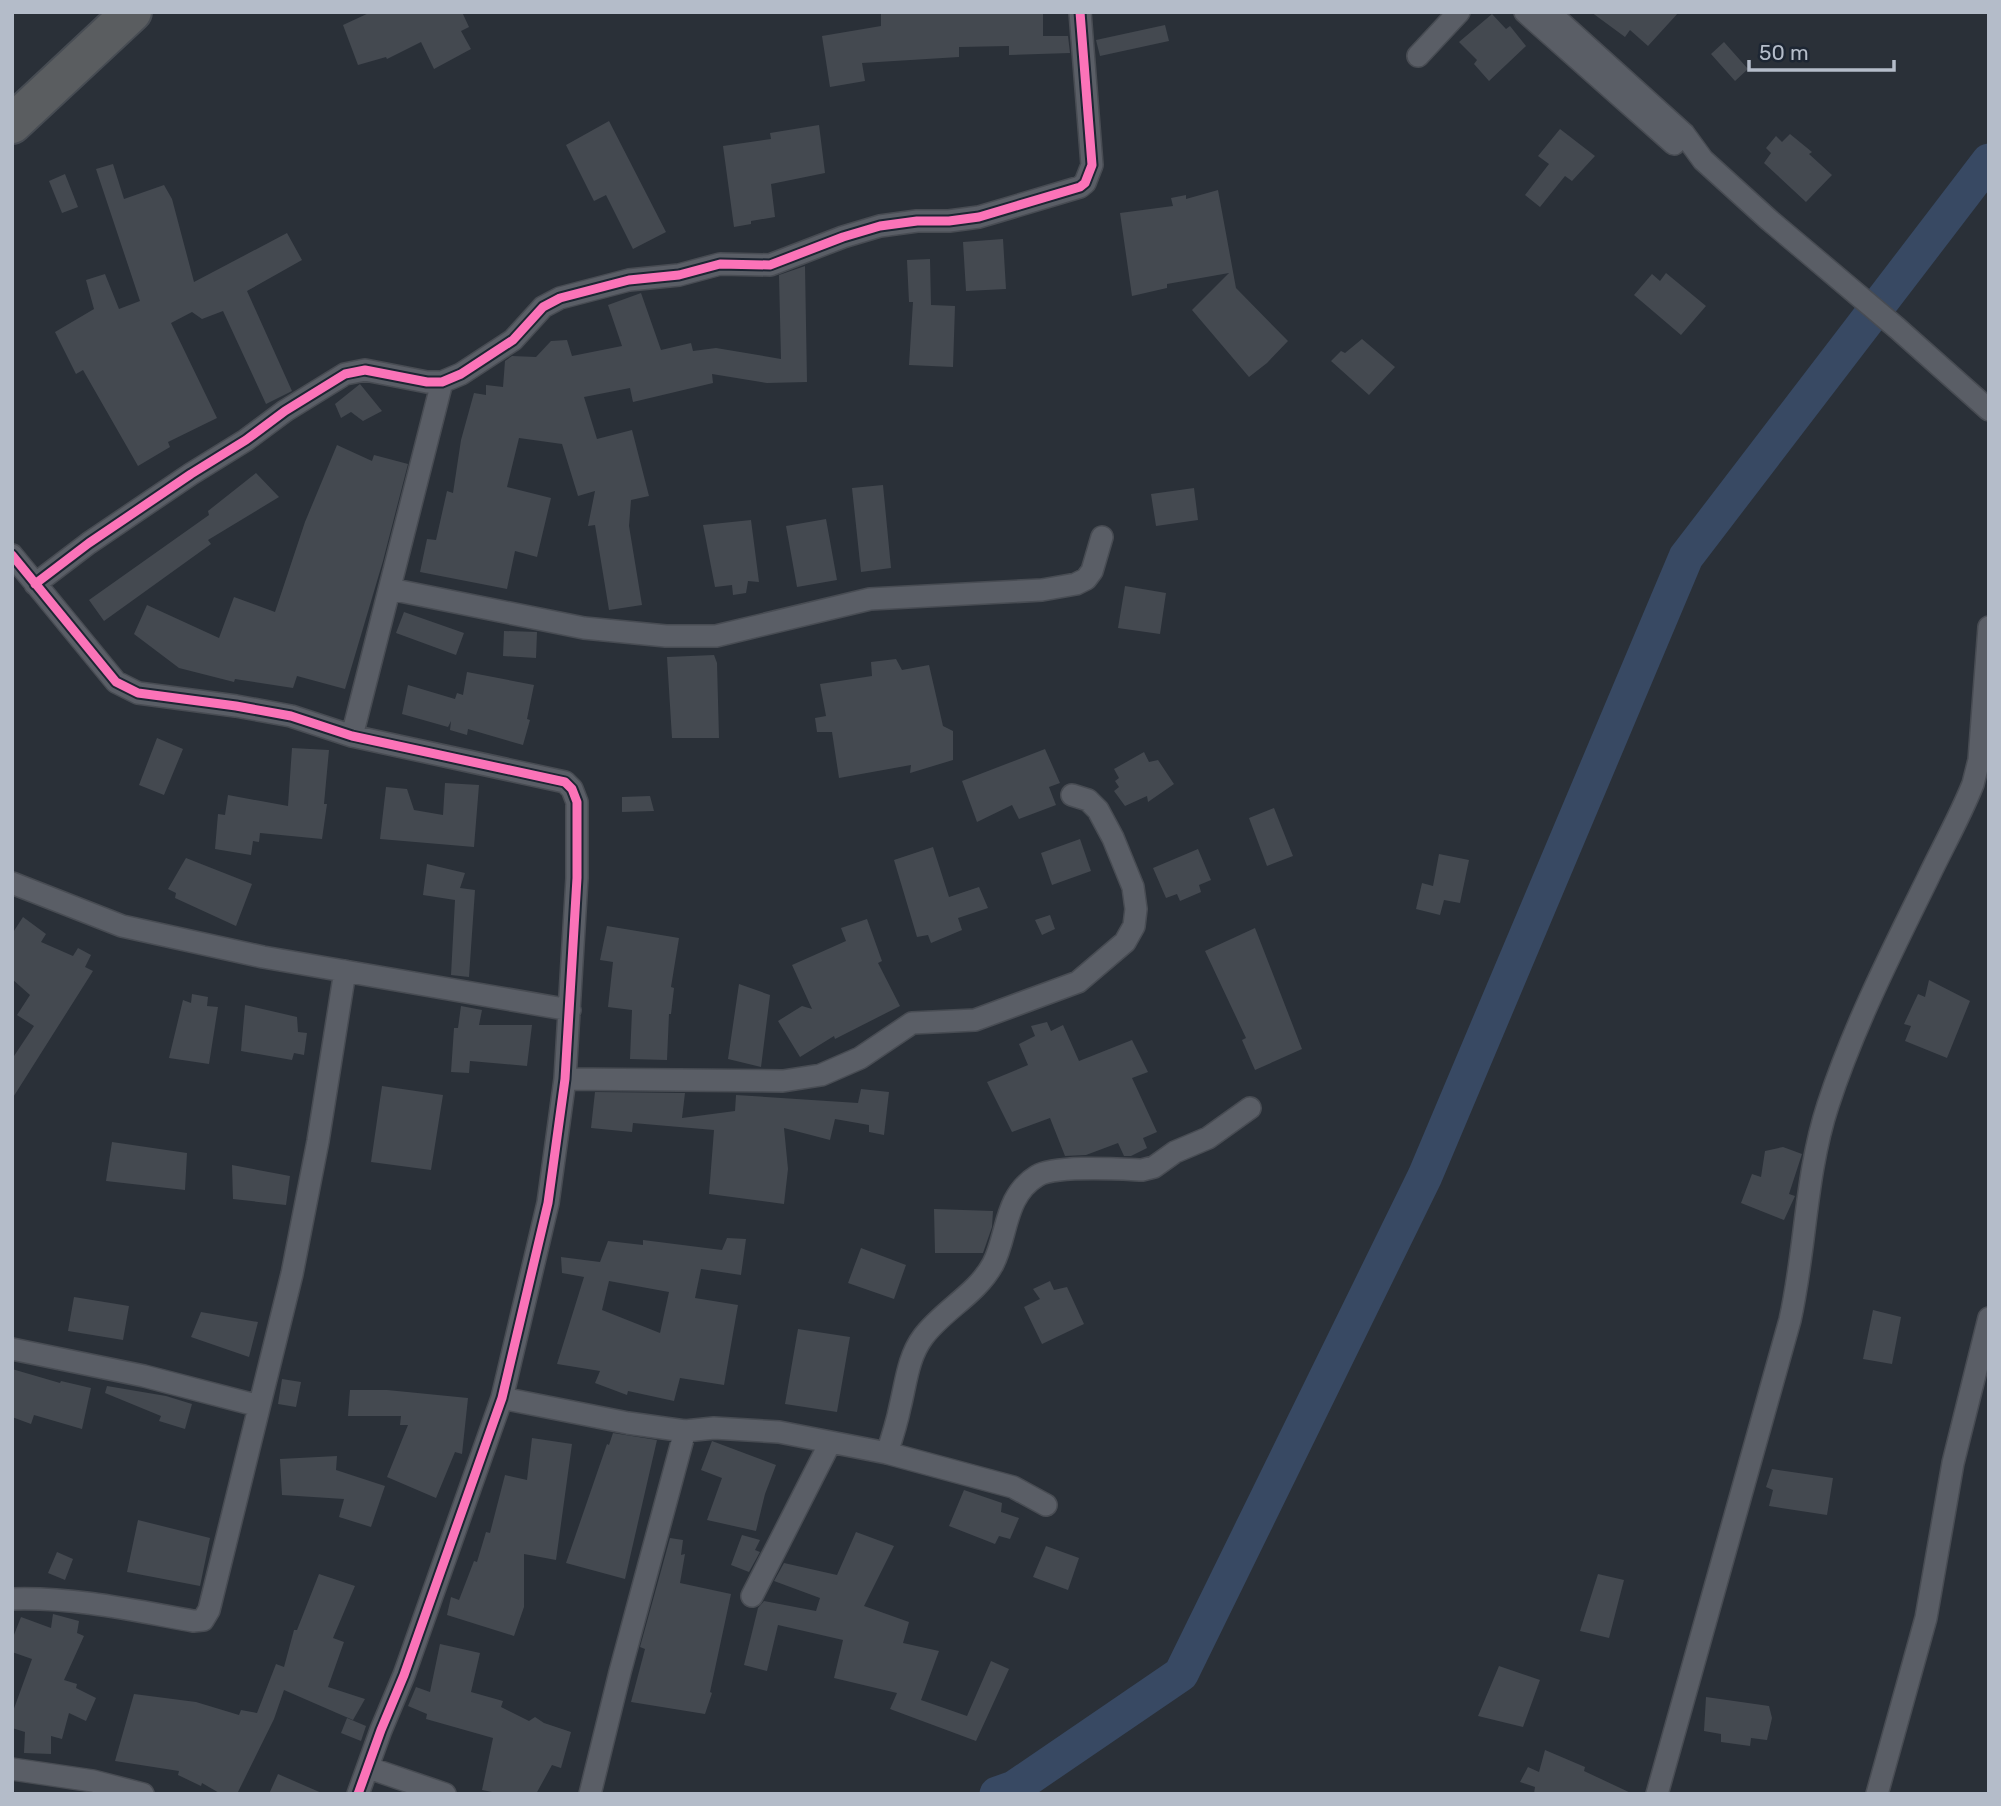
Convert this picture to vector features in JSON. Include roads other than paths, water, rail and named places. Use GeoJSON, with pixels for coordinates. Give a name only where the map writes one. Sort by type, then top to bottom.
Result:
{"type":"FeatureCollection","features":[{"type":"Feature","properties":{"kind":"highway"},"geometry":{"type":"LineString","coordinates":[[12,124],[132,12]]}},
{"type":"Feature","properties":{"kind":"street"},"geometry":{"type":"LineString","coordinates":[[36,584],[89,543],[246,440],[285,411],[345,374],[365,370],[427,382],[442,382],[461,374],[513,340],[537,313],[560,298],[629,280],[679,275],[720,264],[771,265],[843,237],[880,226],[979,216],[1080,187],[1086,183],[1092,165],[1080,12]]}},
{"type":"Feature","properties":{"kind":"street"},"geometry":{"type":"LineString","coordinates":[[1418,56],[1459,12]]}},
{"type":"Feature","properties":{"kind":"street"},"geometry":{"type":"LineString","coordinates":[[1536,14],[1675,145],[1703,160],[1989,410]]}},
{"type":"Feature","properties":{"kind":"street"},"geometry":{"type":"LineString","coordinates":[[352,736],[442,382]]}},
{"type":"Feature","properties":{"kind":"street"},"geometry":{"type":"LineString","coordinates":[[390,589],[584,628],[666,636],[716,636],[870,599],[1042,590],[1076,584],[1086,579],[1092,571],[1102,537]]}},
{"type":"Feature","properties":{"kind":"street"},"geometry":{"type":"LineString","coordinates":[[12,555],[116,682],[126,688],[138,693],[291,716],[352,736],[565,782],[572,789],[577,802],[577,878],[570,1010],[565,1079],[548,1203],[502,1398],[359,1794]]}},
{"type":"Feature","properties":{"kind":"street"},"geometry":{"type":"LineString","coordinates":[[1657,1794],[1790,1320],[1815,1153],[1828,1106],[1888,959],[1973,784],[1979,760],[1989,627]]}},
{"type":"Feature","properties":{"kind":"street"},"geometry":{"type":"LineString","coordinates":[[565,1079],[783,1081],[821,1075],[860,1058],[912,1023],[975,1020],[1078,982],[1125,942],[1134,926],[1136,909],[1132,887],[1113,838],[1098,810],[1088,800],[1072,795]]}},
{"type":"Feature","properties":{"kind":"street"},"geometry":{"type":"LineString","coordinates":[[12,883],[122,926],[263,957],[570,1010]]}},
{"type":"Feature","properties":{"kind":"street"},"geometry":{"type":"LineString","coordinates":[[12,1599],[47,1598],[103,1604],[193,1621],[203,1619],[209,1610],[215,1595],[292,1274],[318,1141],[345,971]]}},
{"type":"Feature","properties":{"kind":"street"},"geometry":{"type":"LineString","coordinates":[[887,1453],[900,1410],[910,1360],[935,1322],[966,1296],[993,1264],[1010,1209],[1021,1190],[1035,1177],[1046,1172],[1142,1170],[1154,1167],[1175,1152],[1208,1138],[1250,1108]]}},
{"type":"Feature","properties":{"kind":"street"},"geometry":{"type":"LineString","coordinates":[[1877,1794],[1926,1618],[1953,1463],[1989,1318]]}},
{"type":"Feature","properties":{"kind":"street"},"geometry":{"type":"LineString","coordinates":[[12,1349],[144,1376],[259,1406]]}},
{"type":"Feature","properties":{"kind":"street"},"geometry":{"type":"LineString","coordinates":[[502,1398],[628,1423],[685,1431],[714,1428],[767,1431],[887,1453],[1013,1487],[1046,1505]]}},
{"type":"Feature","properties":{"kind":"street"},"geometry":{"type":"LineString","coordinates":[[590,1794],[626,1646],[685,1431]]}},
{"type":"Feature","properties":{"kind":"street"},"geometry":{"type":"LineString","coordinates":[[752,1596],[830,1443]]}},
{"type":"Feature","properties":{"kind":"street"},"geometry":{"type":"LineString","coordinates":[[369,1768],[445,1794]]}},
{"type":"Feature","properties":{"kind":"street"},"geometry":{"type":"LineString","coordinates":[[12,1769],[93,1781],[143,1794]]}},
{"type":"Feature","properties":{"kind":"waterway"},"geometry":{"type":"LineString","coordinates":[[997,1794],[1014,1788],[1181,1674],[1425,1176],[1686,557],[1989,161]]}}]}
